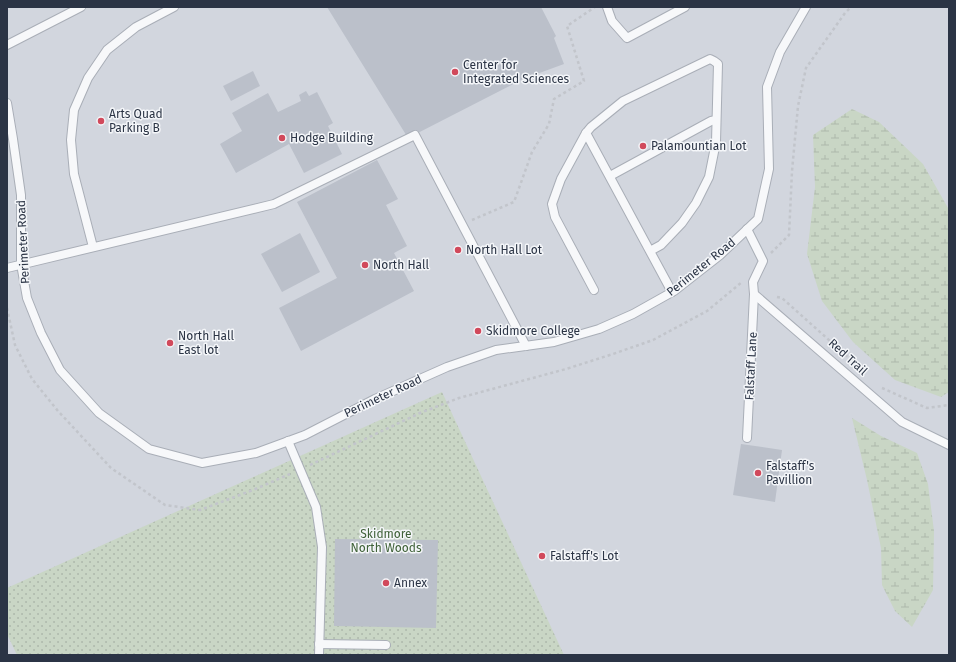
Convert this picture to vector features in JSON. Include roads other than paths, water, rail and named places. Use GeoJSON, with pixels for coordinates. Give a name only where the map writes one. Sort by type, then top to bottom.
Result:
{"type":"FeatureCollection","features":[{"type":"Feature","properties":{"kind":"lane"},"geometry":{"type":"LineString","coordinates":[[7,46],[81,7]]}},
{"type":"Feature","properties":{"kind":"lane"},"geometry":{"type":"LineString","coordinates":[[92,247],[74,174],[70,140],[74,110],[88,78],[107,50],[136,27],[174,7]]}},
{"type":"Feature","properties":{"kind":"lane"},"geometry":{"type":"LineString","coordinates":[[607,7],[612,21],[627,38],[685,7]]}},
{"type":"Feature","properties":{"kind":"lane","name":"Perimeter Road"},"geometry":{"type":"LineString","coordinates":[[7,103],[21,195],[22,264],[27,298],[41,334],[60,370],[99,413],[149,449],[202,462],[256,452],[288,441],[447,366],[496,350],[554,342],[599,330],[633,314],[672,292],[720,255],[758,219],[769,169],[767,87],[780,52],[806,7]]}},
{"type":"Feature","properties":{"kind":"lane"},"geometry":{"type":"LineString","coordinates":[[594,290],[555,217],[552,204],[561,178],[586,133],[591,127],[623,101],[710,59],[718,64],[716,142],[709,177],[696,203],[682,223],[661,245],[650,251]]}},
{"type":"Feature","properties":{"kind":"lane"},"geometry":{"type":"LineString","coordinates":[[610,176],[711,120],[716,120]]}},
{"type":"Feature","properties":{"kind":"lane"},"geometry":{"type":"LineString","coordinates":[[586,133],[672,292]]}},
{"type":"Feature","properties":{"kind":"lane"},"geometry":{"type":"LineString","coordinates":[[7,268],[274,204],[415,135],[526,346]]}},
{"type":"Feature","properties":{"kind":"lane","name":"Falstaff Lane"},"geometry":{"type":"LineString","coordinates":[[747,229],[762,260],[753,282],[754,294],[747,438]]}},
{"type":"Feature","properties":{"kind":"lane"},"geometry":{"type":"LineString","coordinates":[[754,294],[902,422],[949,445]]}},
{"type":"Feature","properties":{"kind":"lane"},"geometry":{"type":"LineString","coordinates":[[288,441],[316,507],[322,547],[319,655]]}},
{"type":"Feature","properties":{"kind":"lane"},"geometry":{"type":"LineString","coordinates":[[319,644],[386,645]]}},
{"type":"Feature","properties":{"kind":"place","name":"Center for Integrated Sciences"},"geometry":{"type":"Point","coordinates":[455,72]}},
{"type":"Feature","properties":{"kind":"place","name":"Arts Quad Parking B"},"geometry":{"type":"Point","coordinates":[101,121]}},
{"type":"Feature","properties":{"kind":"place","name":"Hodge Building"},"geometry":{"type":"Point","coordinates":[282,138]}},
{"type":"Feature","properties":{"kind":"place","name":"Palamountian Lot"},"geometry":{"type":"Point","coordinates":[643,146]}},
{"type":"Feature","properties":{"kind":"place","name":"North Hall Lot"},"geometry":{"type":"Point","coordinates":[458,250]}},
{"type":"Feature","properties":{"kind":"place","name":"North Hall"},"geometry":{"type":"Point","coordinates":[365,265]}},
{"type":"Feature","properties":{"kind":"place","name":"Skidmore College"},"geometry":{"type":"Point","coordinates":[478,331]}},
{"type":"Feature","properties":{"kind":"place","name":"North Hall East lot"},"geometry":{"type":"Point","coordinates":[170,343]}},
{"type":"Feature","properties":{"kind":"place","name":"Falstaff's Pavillion"},"geometry":{"type":"Point","coordinates":[758,473]}},
{"type":"Feature","properties":{"kind":"place","name":"Falstaff's Lot"},"geometry":{"type":"Point","coordinates":[542,556]}},
{"type":"Feature","properties":{"kind":"place","name":"Annex"},"geometry":{"type":"Point","coordinates":[386,583]}},
{"type":"Feature","properties":{"kind":"park label","name":"Skidmore North Woods"},"geometry":{"type":"Point","coordinates":[386,541]}}]}
